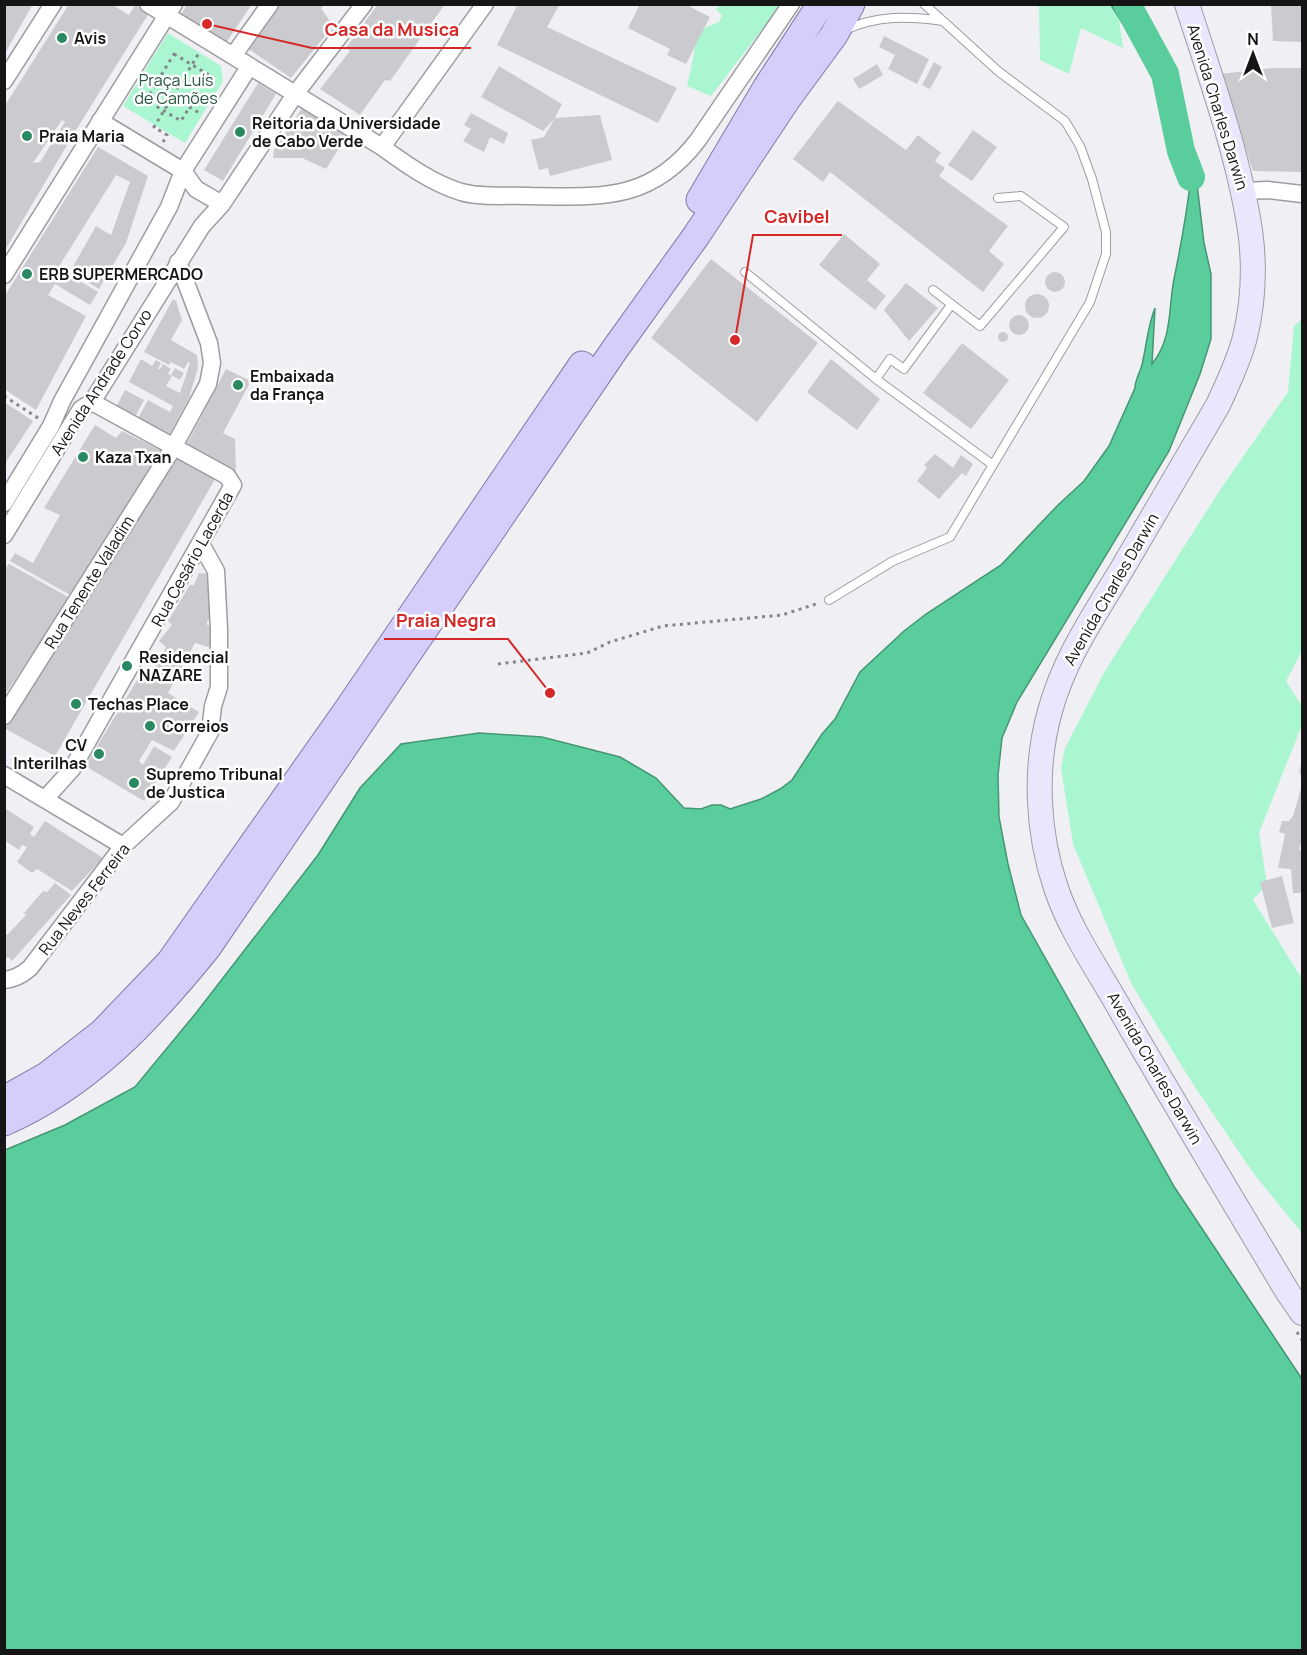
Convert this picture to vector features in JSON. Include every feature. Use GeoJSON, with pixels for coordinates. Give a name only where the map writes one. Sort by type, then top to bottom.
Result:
{"type":"FeatureCollection","features":[{"type":"Feature","properties":{"kind":"main road"},"geometry":{"type":"LineString","coordinates":[[4,1100],[48,1075],[102,1033],[170,962],[355,699],[566,388],[684,225],[767,87],[821,4]]}},
{"type":"Feature","properties":{"kind":"main road"},"geometry":{"type":"LineString","coordinates":[[4,1122],[56,1095],[88,1073],[120,1046],[150,1016],[207,948],[595,379],[834,35],[851,4]]}},
{"type":"Feature","properties":{"kind":"main road","name":"Avenida Charles Darwin"},"geometry":{"type":"LineString","coordinates":[[1187,4],[1221,109],[1251,222],[1252,283],[1245,337],[1235,369],[1218,405],[1082,636],[1058,686],[1049,712],[1043,743],[1040,777],[1041,821],[1048,862],[1068,916],[1151,1062],[1287,1291],[1299,1322]]}},
{"type":"Feature","properties":{"kind":"street"},"geometry":{"type":"LineString","coordinates":[[4,81],[53,4]]}},
{"type":"Feature","properties":{"kind":"street"},"geometry":{"type":"LineString","coordinates":[[148,4],[170,11],[249,67],[296,93],[382,147],[419,174],[463,192],[486,195],[602,196],[647,185],[684,158],[791,4]]}},
{"type":"Feature","properties":{"kind":"street"},"geometry":{"type":"LineString","coordinates":[[233,56],[270,4]]}},
{"type":"Feature","properties":{"kind":"street","name":"Avenida Andrade Corvo"},"geometry":{"type":"LineString","coordinates":[[4,535],[81,409],[92,402],[202,226],[222,204],[296,93],[364,4]]}},
{"type":"Feature","properties":{"kind":"street"},"geometry":{"type":"LineString","coordinates":[[382,147],[485,4]]}},
{"type":"Feature","properties":{"kind":"street"},"geometry":{"type":"LineString","coordinates":[[4,275],[170,11]]}},
{"type":"Feature","properties":{"kind":"street","name":"Avenida Andrade Corvo"},"geometry":{"type":"LineString","coordinates":[[4,503],[51,426],[62,401],[169,207],[183,171],[249,67]]}},
{"type":"Feature","properties":{"kind":"street"},"geometry":{"type":"LineString","coordinates":[[100,121],[183,171],[196,189],[222,204]]}},
{"type":"Feature","properties":{"kind":"street"},"geometry":{"type":"LineString","coordinates":[[1244,191],[1268,190],[1302,194]]}},
{"type":"Feature","properties":{"kind":"street","name":"Rua Tenente Valadim"},"geometry":{"type":"LineString","coordinates":[[4,716],[173,448],[208,384],[212,363],[209,343],[178,262]]}},
{"type":"Feature","properties":{"kind":"street"},"geometry":{"type":"LineString","coordinates":[[92,402],[173,448]]}},
{"type":"Feature","properties":{"kind":"street","name":"Rua Cesário Lacerda"},"geometry":{"type":"LineString","coordinates":[[45,799],[72,769],[233,485],[227,476],[173,448]]}},
{"type":"Feature","properties":{"kind":"street","name":"Rua Neves Ferreira"},"geometry":{"type":"LineString","coordinates":[[4,980],[13,979],[30,968],[123,846],[171,802],[210,732],[213,706],[219,687],[219,629],[216,572],[201,544]]}},
{"type":"Feature","properties":{"kind":"street"},"geometry":{"type":"LineString","coordinates":[[4,775],[123,846]]}},
{"type":"Feature","properties":{"kind":"lane"},"geometry":{"type":"LineString","coordinates":[[829,600],[893,561],[950,537],[1090,302],[1106,254],[1106,232],[1092,179],[1080,146],[1065,121],[998,71],[924,4]]}},
{"type":"Feature","properties":{"kind":"lane"},"geometry":{"type":"LineString","coordinates":[[834,35],[881,19],[902,17],[943,21]]}},
{"type":"Feature","properties":{"kind":"lane"},"geometry":{"type":"LineString","coordinates":[[933,290],[980,326],[1064,227],[1022,196],[998,198]]}},
{"type":"Feature","properties":{"kind":"lane"},"geometry":{"type":"LineString","coordinates":[[745,272],[876,379],[993,465]]}},
{"type":"Feature","properties":{"kind":"lane"},"geometry":{"type":"LineString","coordinates":[[876,379],[890,359],[904,369],[951,304]]}},
{"type":"Feature","properties":{"kind":"path"},"geometry":{"type":"LineString","coordinates":[[174,54],[192,65],[209,75],[181,121],[146,100],[174,54]]}},
{"type":"Feature","properties":{"kind":"path"},"geometry":{"type":"LineString","coordinates":[[156,154],[167,135],[154,127],[192,65]]}},
{"type":"Feature","properties":{"kind":"path"},"geometry":{"type":"LineString","coordinates":[[4,396],[51,426]]}},
{"type":"Feature","properties":{"kind":"path"},"geometry":{"type":"LineString","coordinates":[[498,664],[587,653],[610,642],[663,626],[782,615],[829,600]]}},
{"type":"Feature","properties":{"kind":"path"},"geometry":{"type":"LineString","coordinates":[[1299,1322],[1302,1340]]}},
{"type":"Feature","properties":{"kind":"green space"},"geometry":{"type":"Polygon","coordinates":[[[720,5],[781,5],[711,96],[687,86],[699,30],[719,22],[722,16],[716,9],[720,5]]]}},
{"type":"Feature","properties":{"kind":"green space"},"geometry":{"type":"Polygon","coordinates":[[[1039,5],[1112,5],[1119,20],[1123,48],[1081,28],[1069,74],[1040,60],[1039,5]]]}},
{"type":"Feature","properties":{"kind":"green space","name":"Praça Luís de Camões"},"geometry":{"type":"Polygon","coordinates":[[[168,33],[221,66],[223,81],[185,143],[123,106],[168,33]]]}},
{"type":"Feature","properties":{"kind":"green space"},"geometry":{"type":"Polygon","coordinates":[[[1302,319],[1302,651],[1286,681],[1302,706],[1302,725],[1259,833],[1267,884],[1253,900],[1302,979],[1302,1233],[1254,1174],[1193,1084],[1132,985],[1073,844],[1061,768],[1065,748],[1105,671],[1220,490],[1288,392],[1294,326],[1302,319]]]}},
{"type":"Feature","properties":{"kind":"shaded area"},"geometry":{"type":"Polygon","coordinates":[[[1111,5],[1142,5],[1142,9],[1126,29],[1111,5]]]}},
{"type":"Feature","properties":{"kind":"shaded area"},"geometry":{"type":"Polygon","coordinates":[[[1191,177],[1197,184],[1204,243],[1211,274],[1211,339],[1200,374],[1169,451],[1017,702],[1002,738],[998,775],[999,817],[1021,915],[1175,1188],[1302,1379],[1302,1650],[5,1650],[5,1150],[65,1125],[135,1087],[196,1013],[318,855],[360,788],[401,744],[479,733],[542,737],[620,757],[656,778],[684,808],[701,809],[721,805],[730,809],[761,799],[792,780],[822,734],[835,719],[860,672],[926,614],[1001,565],[1084,481],[1109,446],[1135,388],[1155,308],[1152,364],[1167,334],[1191,177]]]}},
{"type":"Feature","properties":{"kind":"building"},"geometry":{"type":"Polygon","coordinates":[[[4,4],[33,4],[4,55],[4,4]]]}},
{"type":"Feature","properties":{"kind":"building"},"geometry":{"type":"Polygon","coordinates":[[[69,4],[111,4],[129,15],[135,5],[149,13],[4,252],[4,107],[69,4]],[[62,120],[33,163],[40,162],[65,122],[62,120]]]}},
{"type":"Feature","properties":{"kind":"building"},"geometry":{"type":"Polygon","coordinates":[[[187,4],[252,4],[226,43],[181,15],[187,4]]]}},
{"type":"Feature","properties":{"kind":"building"},"geometry":{"type":"Polygon","coordinates":[[[378,4],[445,4],[390,81],[385,80],[360,115],[320,89],[350,51],[346,48],[378,4]]]}},
{"type":"Feature","properties":{"kind":"building"},"geometry":{"type":"Polygon","coordinates":[[[518,4],[560,4],[547,27],[677,88],[658,123],[497,45],[518,4]]]}},
{"type":"Feature","properties":{"kind":"building"},"geometry":{"type":"Polygon","coordinates":[[[640,4],[685,4],[710,17],[686,64],[667,55],[670,49],[628,28],[640,4]]]}},
{"type":"Feature","properties":{"kind":"building"},"geometry":{"type":"Polygon","coordinates":[[[1271,4],[1302,4],[1302,42],[1273,41],[1271,4]]]}},
{"type":"Feature","properties":{"kind":"building"},"geometry":{"type":"Polygon","coordinates":[[[280,5],[324,5],[321,8],[333,26],[291,78],[247,48],[280,5]]]}},
{"type":"Feature","properties":{"kind":"building"},"geometry":{"type":"Polygon","coordinates":[[[884,36],[929,59],[917,84],[888,69],[895,55],[879,47],[884,36]]]}},
{"type":"Feature","properties":{"kind":"building"},"geometry":{"type":"Polygon","coordinates":[[[934,62],[942,67],[930,89],[922,85],[934,62]]]}},
{"type":"Feature","properties":{"kind":"building"},"geometry":{"type":"Polygon","coordinates":[[[877,64],[883,75],[859,89],[853,79],[877,64]]]}},
{"type":"Feature","properties":{"kind":"building"},"geometry":{"type":"Polygon","coordinates":[[[499,66],[562,104],[555,118],[543,131],[481,97],[499,66]]]}},
{"type":"Feature","properties":{"kind":"building"},"geometry":{"type":"Polygon","coordinates":[[[1273,68],[1302,68],[1302,172],[1253,171],[1221,74],[1273,68]]]}},
{"type":"Feature","properties":{"kind":"building","name":"Reitoria da Universidade de Cabo Verde"},"geometry":{"type":"Polygon","coordinates":[[[258,83],[276,94],[223,181],[204,170],[258,83]]]}},
{"type":"Feature","properties":{"kind":"building"},"geometry":{"type":"Polygon","coordinates":[[[838,101],[906,150],[918,135],[941,153],[935,161],[945,168],[939,176],[1008,226],[989,251],[1004,264],[983,292],[830,172],[823,182],[793,159],[838,101]]]}},
{"type":"Feature","properties":{"kind":"building"},"geometry":{"type":"Polygon","coordinates":[[[304,105],[349,132],[326,169],[302,158],[273,158],[274,150],[304,105]]]}},
{"type":"Feature","properties":{"kind":"building"},"geometry":{"type":"Polygon","coordinates":[[[471,113],[508,133],[504,144],[490,137],[484,152],[463,141],[471,129],[464,125],[471,113]]]}},
{"type":"Feature","properties":{"kind":"building"},"geometry":{"type":"Polygon","coordinates":[[[600,115],[612,160],[550,176],[548,168],[539,170],[531,140],[544,137],[555,118],[600,115]]]}},
{"type":"Feature","properties":{"kind":"building"},"geometry":{"type":"Polygon","coordinates":[[[973,130],[997,147],[972,181],[948,165],[973,130]]]}},
{"type":"Feature","properties":{"kind":"building"},"geometry":{"type":"Polygon","coordinates":[[[98,147],[148,176],[126,243],[99,289],[75,275],[76,273],[71,270],[96,226],[111,235],[130,182],[116,175],[58,268],[98,292],[90,305],[55,284],[48,295],[86,316],[36,410],[4,389],[4,297],[98,147]]]}},
{"type":"Feature","properties":{"kind":"building"},"geometry":{"type":"Polygon","coordinates":[[[844,234],[880,264],[867,280],[886,296],[875,310],[819,265],[844,234]]]}},
{"type":"Feature","properties":{"kind":"building"},"geometry":{"type":"Polygon","coordinates":[[[711,259],[818,343],[757,422],[651,338],[711,259]]]}},
{"type":"Feature","properties":{"kind":"building"},"geometry":{"type":"Polygon","coordinates":[[[1055,272],[1062,275],[1065,282],[1062,289],[1055,292],[1048,289],[1045,282],[1048,275],[1055,272]]]}},
{"type":"Feature","properties":{"kind":"building"},"geometry":{"type":"Polygon","coordinates":[[[906,283],[938,308],[909,341],[884,310],[906,283]]]}},
{"type":"Feature","properties":{"kind":"building"},"geometry":{"type":"Polygon","coordinates":[[[1037,294],[1042,295],[1048,301],[1048,311],[1042,317],[1037,318],[1032,317],[1026,311],[1025,306],[1026,301],[1032,295],[1037,294]]]}},
{"type":"Feature","properties":{"kind":"building"},"geometry":{"type":"Polygon","coordinates":[[[173,299],[176,301],[182,320],[171,340],[197,355],[198,368],[189,398],[168,437],[137,420],[148,400],[170,412],[173,406],[129,382],[141,359],[152,366],[156,360],[161,363],[158,369],[163,364],[171,369],[168,374],[172,376],[166,386],[180,393],[190,363],[188,362],[184,369],[171,362],[169,365],[144,352],[173,299]]]}},
{"type":"Feature","properties":{"kind":"building"},"geometry":{"type":"Polygon","coordinates":[[[1019,315],[1026,318],[1029,325],[1026,332],[1019,335],[1012,332],[1009,325],[1012,318],[1019,315]]]}},
{"type":"Feature","properties":{"kind":"building"},"geometry":{"type":"Polygon","coordinates":[[[1003,332],[1007,333],[1007,341],[1003,342],[999,341],[998,337],[999,333],[1003,332]]]}},
{"type":"Feature","properties":{"kind":"building"},"geometry":{"type":"Polygon","coordinates":[[[962,343],[1009,380],[971,429],[923,393],[962,343]]]}},
{"type":"Feature","properties":{"kind":"building"},"geometry":{"type":"Polygon","coordinates":[[[831,359],[880,399],[857,430],[807,392],[831,359]]]}},
{"type":"Feature","properties":{"kind":"building"},"geometry":{"type":"Polygon","coordinates":[[[175,368],[184,373],[180,380],[171,375],[175,368]]]}},
{"type":"Feature","properties":{"kind":"building"},"geometry":{"type":"Polygon","coordinates":[[[226,369],[251,381],[223,433],[235,439],[236,472],[186,446],[226,369]]]}},
{"type":"Feature","properties":{"kind":"building"},"geometry":{"type":"Polygon","coordinates":[[[125,390],[144,400],[134,419],[115,409],[125,390]]]}},
{"type":"Feature","properties":{"kind":"building"},"geometry":{"type":"Polygon","coordinates":[[[4,402],[33,421],[4,465],[4,402]]]}},
{"type":"Feature","properties":{"kind":"building"},"geometry":{"type":"Polygon","coordinates":[[[95,425],[116,438],[122,431],[164,452],[77,599],[10,561],[15,553],[33,563],[60,515],[44,508],[95,425]]]}},
{"type":"Feature","properties":{"kind":"building"},"geometry":{"type":"Polygon","coordinates":[[[180,454],[218,474],[55,756],[4,728],[180,454]]]}},
{"type":"Feature","properties":{"kind":"building"},"geometry":{"type":"Polygon","coordinates":[[[935,454],[953,468],[961,455],[973,464],[966,476],[962,473],[939,499],[917,481],[927,468],[924,465],[935,454]]]}},
{"type":"Feature","properties":{"kind":"building"},"geometry":{"type":"Polygon","coordinates":[[[9,564],[70,598],[4,696],[4,570],[9,564]]]}},
{"type":"Feature","properties":{"kind":"building"},"geometry":{"type":"Polygon","coordinates":[[[199,573],[211,574],[212,620],[207,621],[207,625],[214,625],[212,648],[195,643],[168,693],[199,712],[174,751],[152,740],[139,761],[143,765],[154,746],[172,757],[144,801],[85,766],[139,677],[146,681],[166,647],[159,641],[172,625],[168,621],[190,585],[194,585],[199,573]]]}},
{"type":"Feature","properties":{"kind":"building"},"geometry":{"type":"Polygon","coordinates":[[[1302,785],[1302,838],[1299,850],[1302,850],[1302,893],[1293,893],[1291,869],[1278,868],[1285,834],[1279,832],[1282,821],[1289,821],[1293,816],[1302,785]]]}},
{"type":"Feature","properties":{"kind":"building"},"geometry":{"type":"Polygon","coordinates":[[[6,809],[34,827],[30,834],[34,837],[45,821],[103,858],[72,891],[37,869],[32,873],[17,862],[27,847],[22,845],[19,850],[4,840],[4,811],[6,809]]]}},
{"type":"Feature","properties":{"kind":"building"},"geometry":{"type":"Polygon","coordinates":[[[1282,876],[1294,923],[1272,928],[1260,882],[1282,876]]]}},
{"type":"Feature","properties":{"kind":"building"},"geometry":{"type":"Polygon","coordinates":[[[55,883],[71,895],[12,961],[8,957],[4,960],[4,934],[7,935],[26,915],[24,913],[43,891],[47,892],[55,883]]]}},
{"type":"Feature","properties":{"kind":"waterway"},"geometry":{"type":"LineString","coordinates":[[1127,4],[1165,74],[1181,151],[1191,177]]}},
{"type":"Feature","properties":{"kind":"place","name":"Casa da Musica"},"geometry":{"type":"Point","coordinates":[207,24]}},
{"type":"Feature","properties":{"kind":"place","name":"Avis"},"geometry":{"type":"Point","coordinates":[62,38]}},
{"type":"Feature","properties":{"kind":"place","name":"Reitoria da Universidade de Cabo Verde"},"geometry":{"type":"Point","coordinates":[240,132]}},
{"type":"Feature","properties":{"kind":"place","name":"Praia Maria"},"geometry":{"type":"Point","coordinates":[27,136]}},
{"type":"Feature","properties":{"kind":"place","name":"ERB SUPERMERCADO"},"geometry":{"type":"Point","coordinates":[27,274]}},
{"type":"Feature","properties":{"kind":"place","name":"Cavibel"},"geometry":{"type":"Point","coordinates":[735,340]}},
{"type":"Feature","properties":{"kind":"place","name":"Embaixada da França"},"geometry":{"type":"Point","coordinates":[238,385]}},
{"type":"Feature","properties":{"kind":"place","name":"Kaza Txan"},"geometry":{"type":"Point","coordinates":[83,457]}},
{"type":"Feature","properties":{"kind":"place","name":"Residencial NAZARE"},"geometry":{"type":"Point","coordinates":[127,666]}},
{"type":"Feature","properties":{"kind":"place","name":"Praia Negra"},"geometry":{"type":"Point","coordinates":[550,693]}},
{"type":"Feature","properties":{"kind":"place","name":"Techas Place"},"geometry":{"type":"Point","coordinates":[76,704]}},
{"type":"Feature","properties":{"kind":"place","name":"Correios"},"geometry":{"type":"Point","coordinates":[150,726]}},
{"type":"Feature","properties":{"kind":"place","name":"CV Interilhas"},"geometry":{"type":"Point","coordinates":[99,754]}},
{"type":"Feature","properties":{"kind":"place","name":"Supremo Tribunal de Justica"},"geometry":{"type":"Point","coordinates":[134,783]}}]}
